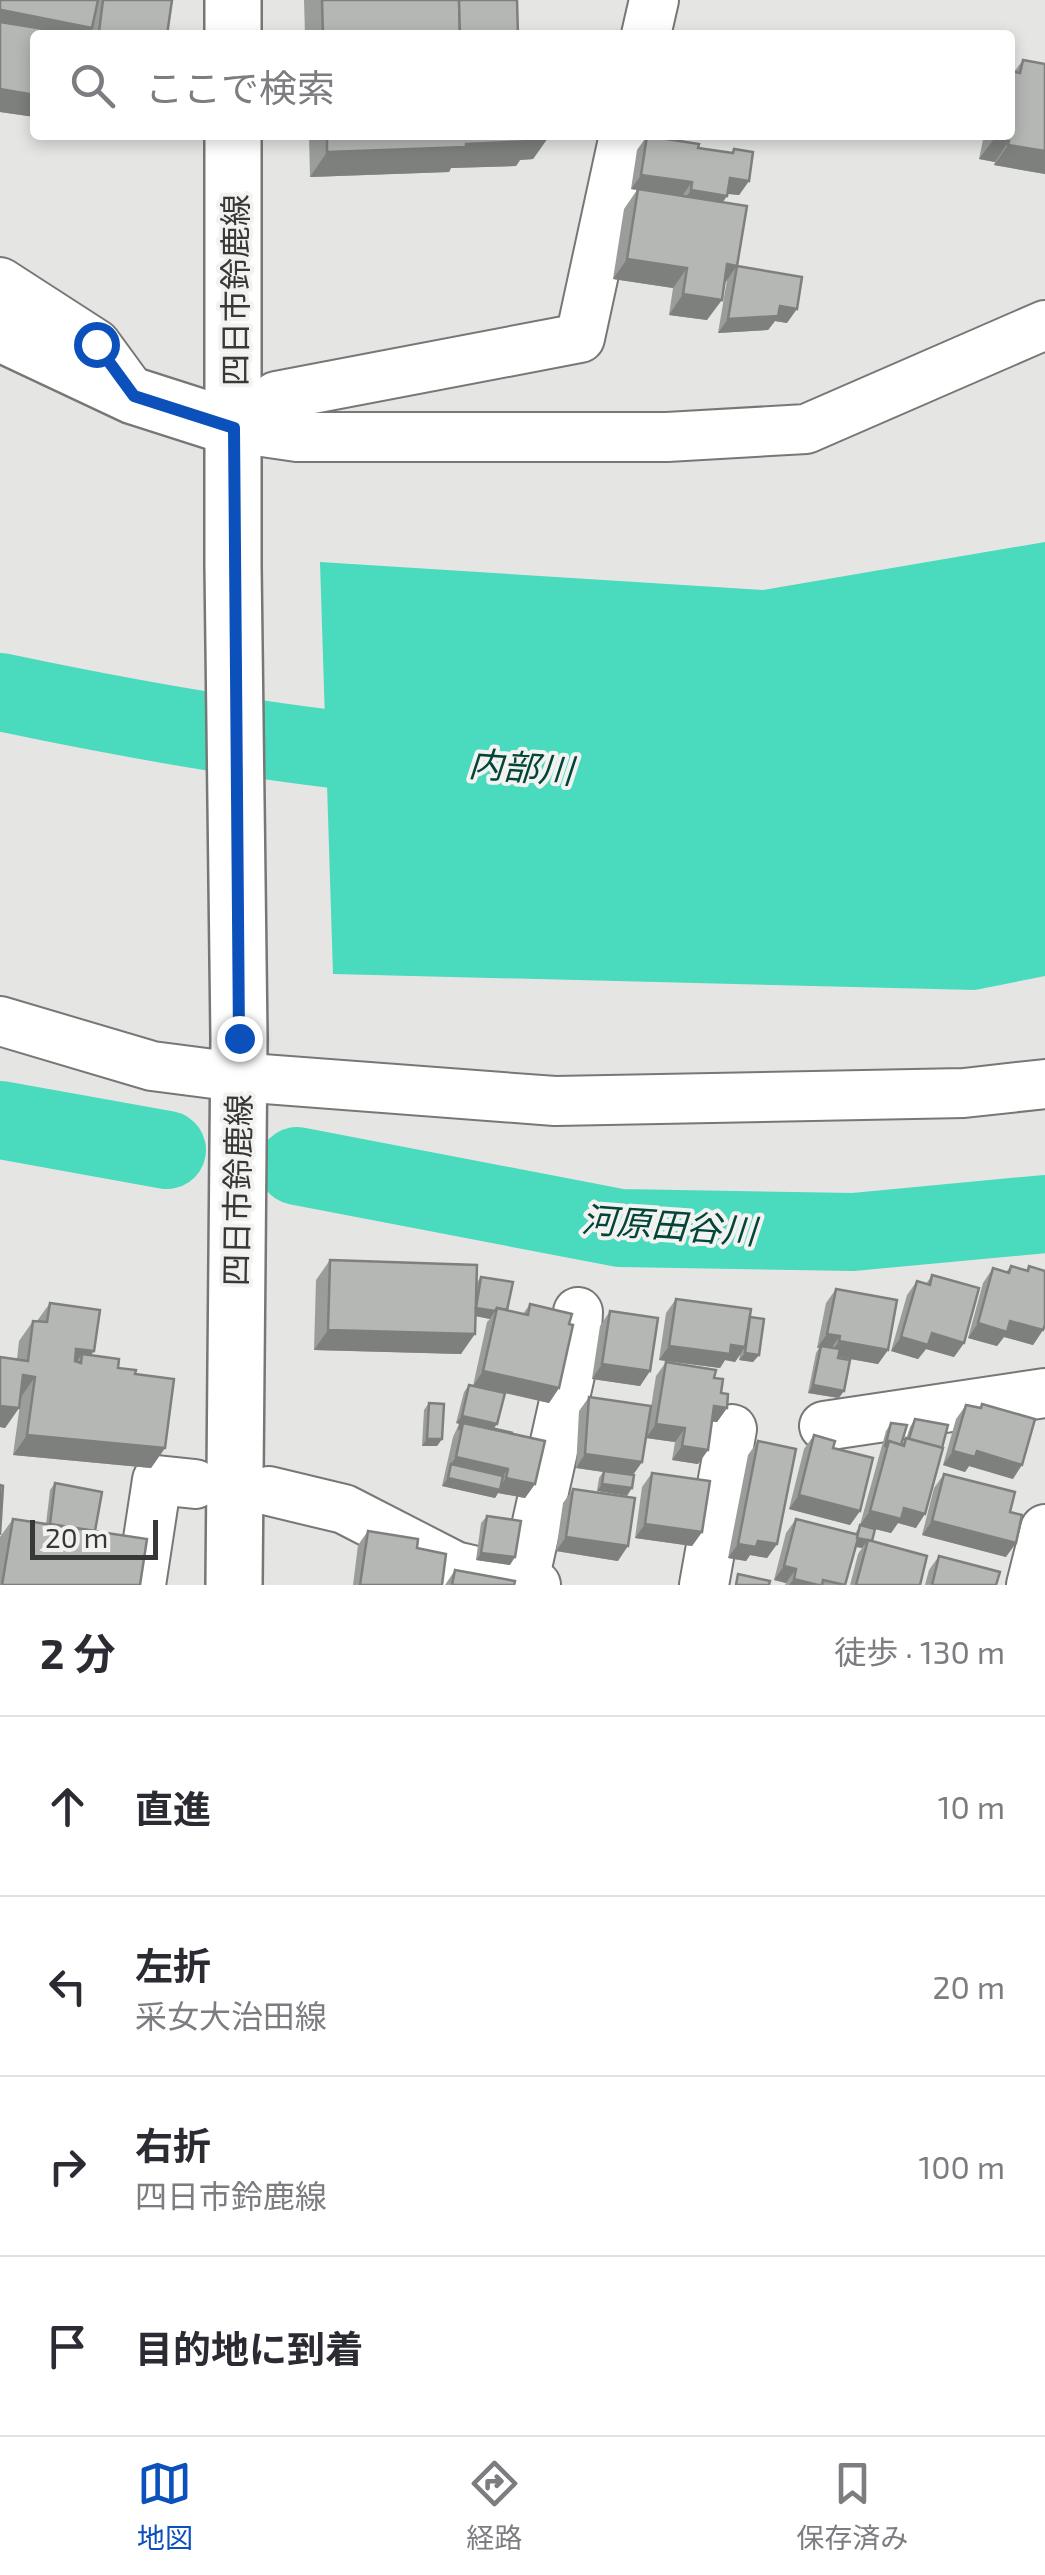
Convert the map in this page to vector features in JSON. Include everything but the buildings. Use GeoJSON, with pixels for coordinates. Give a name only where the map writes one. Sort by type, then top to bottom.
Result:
{"type":"FeatureCollection","features":[{"type":"Feature","properties":{"kind":"main road"},"geometry":{"type":"LineString","coordinates":[[233,0],[233,30]]}},
{"type":"Feature","properties":{"kind":"main road","name":"四日市鈴鹿線"},"geometry":{"type":"LineString","coordinates":[[234,140],[238,1058],[234,1585]]}},
{"type":"Feature","properties":{"kind":"main road"},"geometry":{"type":"LineString","coordinates":[[0,333],[134,396],[234,428]]}},
{"type":"Feature","properties":{"kind":"street"},"geometry":{"type":"LineString","coordinates":[[647,30],[654,0]]}},
{"type":"Feature","properties":{"kind":"street"},"geometry":{"type":"LineString","coordinates":[[234,428],[276,396],[580,338],[623,140]]}},
{"type":"Feature","properties":{"kind":"street"},"geometry":{"type":"LineString","coordinates":[[0,282],[96,344],[134,396]]}},
{"type":"Feature","properties":{"kind":"street"},"geometry":{"type":"LineString","coordinates":[[234,428],[296,438],[667,438],[806,429],[1045,325]]}},
{"type":"Feature","properties":{"kind":"street"},"geometry":{"type":"LineString","coordinates":[[0,1020],[152,1066],[238,1058],[555,1101],[964,1093],[1045,1084]]}},
{"type":"Feature","properties":{"kind":"street"},"geometry":{"type":"LineString","coordinates":[[269,1491],[344,1509],[455,1566],[527,1584],[576,1348],[578,1312]]}},
{"type":"Feature","properties":{"kind":"street"},"geometry":{"type":"LineString","coordinates":[[824,1426],[1045,1393]]}},
{"type":"Feature","properties":{"kind":"street"},"geometry":{"type":"LineString","coordinates":[[704,1585],[732,1429]]}},
{"type":"Feature","properties":{"kind":"street"},"geometry":{"type":"LineString","coordinates":[[141,1585],[157,1480],[195,1484]]}},
{"type":"Feature","properties":{"kind":"street"},"geometry":{"type":"LineString","coordinates":[[1031,1585],[1045,1529]]}},
{"type":"Feature","properties":{"kind":"water"},"geometry":{"type":"Polygon","coordinates":[[[1045,542],[1045,976],[975,990],[333,974],[320,562],[763,590],[1045,542]]]}},
{"type":"Feature","properties":{"kind":"waterway","name":"内部川"},"geometry":{"type":"LineString","coordinates":[[0,692],[215,733],[433,759]]}},
{"type":"Feature","properties":{"kind":"waterway","name":"河原田谷川"},"geometry":{"type":"LineString","coordinates":[[0,1120],[167,1150]]}},
{"type":"Feature","properties":{"kind":"waterway","name":"河原田谷川"},"geometry":{"type":"LineString","coordinates":[[297,1166],[620,1228],[853,1232],[1045,1214]]}},
{"type":"Feature","properties":{"kind":"route"},"geometry":{"type":"LineString","coordinates":[[96,344],[134,396],[234,428],[239,1038]]}}]}
